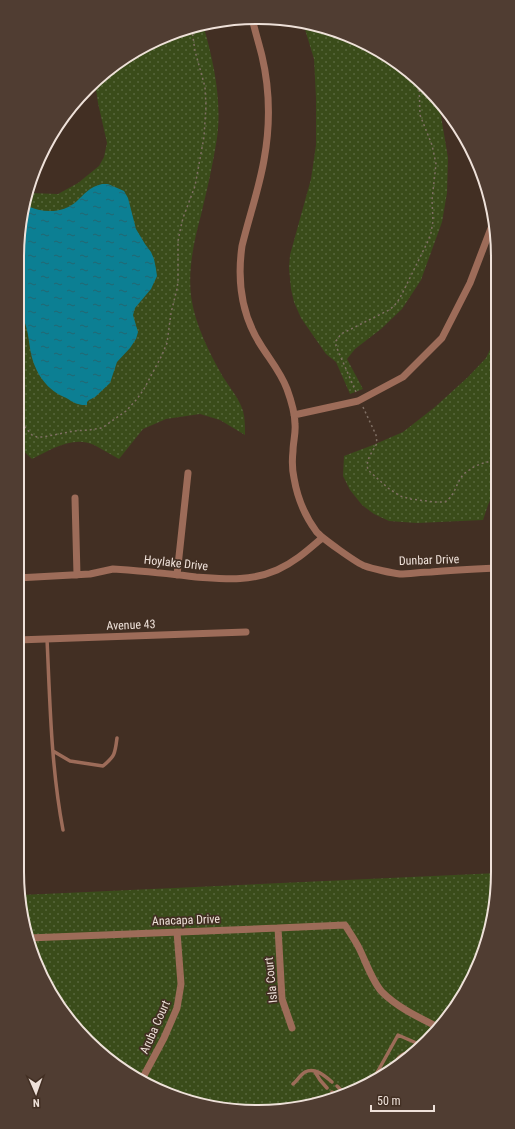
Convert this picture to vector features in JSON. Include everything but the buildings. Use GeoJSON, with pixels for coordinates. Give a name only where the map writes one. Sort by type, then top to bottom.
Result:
{"type":"FeatureCollection","features":[{"type":"Feature","properties":{"kind":"street"},"geometry":{"type":"LineString","coordinates":[[254,24],[263,58],[268,122],[264,159],[242,246],[240,260],[242,296],[246,315],[253,331],[261,347],[279,372],[286,388],[294,415],[295,425],[292,466],[297,491],[306,514],[322,538]]}},
{"type":"Feature","properties":{"kind":"street"},"geometry":{"type":"LineString","coordinates":[[294,415],[360,400],[403,377],[442,338],[470,283],[490,232]]}},
{"type":"Feature","properties":{"kind":"street"},"geometry":{"type":"LineString","coordinates":[[177,575],[188,473]]}},
{"type":"Feature","properties":{"kind":"street"},"geometry":{"type":"LineString","coordinates":[[75,498],[77,575]]}},
{"type":"Feature","properties":{"kind":"street","name":"Dunbar Drive"},"geometry":{"type":"LineString","coordinates":[[322,538],[363,566],[400,574],[491,568]]}},
{"type":"Feature","properties":{"kind":"street","name":"Hoylake Drive"},"geometry":{"type":"LineString","coordinates":[[24,578],[90,574],[113,569],[231,579],[250,578],[277,570],[289,564],[322,538]]}},
{"type":"Feature","properties":{"kind":"street","name":"Avenue 43"},"geometry":{"type":"LineString","coordinates":[[24,640],[246,632]]}},
{"type":"Feature","properties":{"kind":"street","name":"Anacapa Drive"},"geometry":{"type":"LineString","coordinates":[[34,938],[345,925],[381,991],[413,1015],[433,1025]]}},
{"type":"Feature","properties":{"kind":"street","name":"Isla Court"},"geometry":{"type":"LineString","coordinates":[[278,928],[282,999],[292,1028]]}},
{"type":"Feature","properties":{"kind":"street","name":"Aruba Court"},"geometry":{"type":"LineString","coordinates":[[144,1076],[164,1038],[177,1008],[181,984],[177,932]]}},
{"type":"Feature","properties":{"kind":"lane"},"geometry":{"type":"LineString","coordinates":[[47,639],[53,750],[58,805],[63,830]]}},
{"type":"Feature","properties":{"kind":"lane"},"geometry":{"type":"LineString","coordinates":[[53,750],[70,761],[103,766],[112,758],[116,749],[117,738]]}},
{"type":"Feature","properties":{"kind":"lane"},"geometry":{"type":"LineString","coordinates":[[377,1072],[398,1035],[416,1043]]}},
{"type":"Feature","properties":{"kind":"lane"},"geometry":{"type":"LineString","coordinates":[[293,1084],[307,1071],[322,1073],[332,1082]]}},
{"type":"Feature","properties":{"kind":"lane"},"geometry":{"type":"LineString","coordinates":[[316,1072],[320,1080],[327,1088]]}},
{"type":"Feature","properties":{"kind":"lane"},"geometry":{"type":"LineString","coordinates":[[337,1086],[341,1090]]}},
{"type":"Feature","properties":{"kind":"path"},"geometry":{"type":"LineString","coordinates":[[24,426],[32,435],[43,438],[74,431],[102,428],[126,411],[137,399],[162,355],[167,343],[171,313],[177,289],[178,241],[183,218],[195,186],[204,137],[206,91],[204,79],[195,51],[192,33]]}},
{"type":"Feature","properties":{"kind":"path"},"geometry":{"type":"LineString","coordinates":[[419,89],[420,115],[432,145],[436,164],[432,200],[433,227],[428,241],[398,301],[389,310],[341,334],[336,340],[336,346],[376,435],[376,446],[367,462],[368,470],[388,488],[400,496],[411,499],[445,502],[453,494],[458,482],[465,474],[474,467],[491,461]]}},
{"type":"Feature","properties":{"kind":"green space"},"geometry":{"type":"Polygon","coordinates":[[[305,28],[333,36],[361,48],[400,72],[423,92],[440,112],[448,158],[447,193],[442,222],[421,280],[402,309],[381,329],[355,349],[347,359],[363,389],[350,394],[336,362],[326,354],[301,318],[294,302],[291,289],[289,268],[290,255],[311,179],[316,145],[314,59],[305,28]]]}},
{"type":"Feature","properties":{"kind":"green space"},"geometry":{"type":"Polygon","coordinates":[[[205,30],[216,83],[218,97],[218,124],[212,167],[192,255],[190,286],[193,307],[199,328],[223,377],[237,397],[243,411],[245,435],[220,420],[200,414],[166,419],[143,429],[119,459],[86,442],[62,445],[32,459],[24,452],[24,242],[28,212],[33,193],[58,194],[78,183],[99,166],[104,157],[107,143],[96,89],[128,63],[154,48],[182,36],[205,30]]]}},
{"type":"Feature","properties":{"kind":"green space"},"geometry":{"type":"Polygon","coordinates":[[[491,348],[491,498],[483,520],[417,523],[389,521],[374,514],[362,505],[350,490],[343,476],[344,456],[403,432],[435,407],[468,377],[486,358],[491,348]]]}},
{"type":"Feature","properties":{"kind":"green space"},"geometry":{"type":"Polygon","coordinates":[[[491,873],[491,887],[487,917],[479,947],[467,975],[452,1001],[423,1037],[400,1057],[361,1081],[333,1093],[303,1101],[273,1105],[242,1105],[212,1101],[182,1093],[154,1081],[115,1057],[92,1037],[72,1014],[55,988],[36,947],[28,917],[25,895],[491,873]]]}},
{"type":"Feature","properties":{"kind":"water"},"geometry":{"type":"Polygon","coordinates":[[[108,184],[124,191],[128,198],[136,229],[154,259],[157,276],[151,289],[135,308],[133,315],[138,332],[136,339],[117,362],[110,383],[95,397],[89,400],[87,405],[82,405],[57,393],[45,383],[34,363],[24,320],[24,242],[29,207],[46,211],[66,208],[97,186],[108,184]]]}}]}
